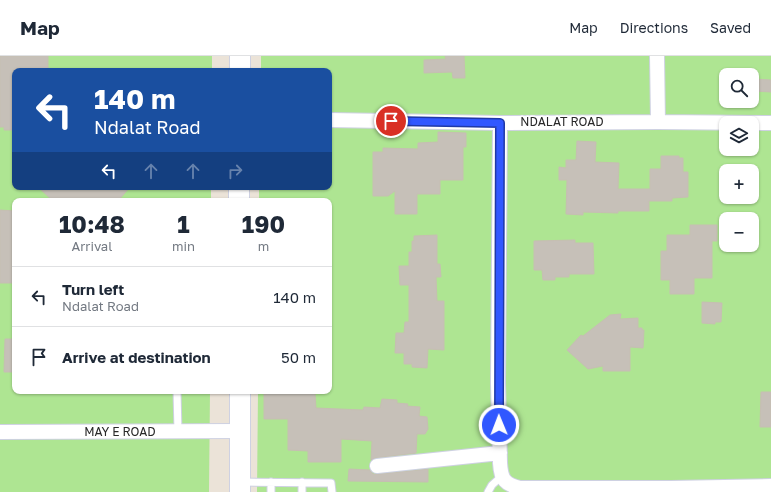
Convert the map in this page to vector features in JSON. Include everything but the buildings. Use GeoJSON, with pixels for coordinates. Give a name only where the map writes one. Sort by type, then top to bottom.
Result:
{"type":"FeatureCollection","features":[{"type":"Feature","properties":{"kind":"street"},"geometry":{"type":"LineString","coordinates":[[240,56],[240,68]]}},
{"type":"Feature","properties":{"kind":"street"},"geometry":{"type":"LineString","coordinates":[[657,56],[658,122]]}},
{"type":"Feature","properties":{"kind":"street","name":"NDALAT ROAD"},"geometry":{"type":"LineString","coordinates":[[332,120],[500,123],[771,123]]}},
{"type":"Feature","properties":{"kind":"street"},"geometry":{"type":"LineString","coordinates":[[500,123],[498,383],[502,476],[507,484],[520,488],[671,488],[771,486]]}},
{"type":"Feature","properties":{"kind":"street"},"geometry":{"type":"LineString","coordinates":[[240,394],[240,487]]}},
{"type":"Feature","properties":{"kind":"street","name":"MAY E ROAD"},"geometry":{"type":"LineString","coordinates":[[0,432],[240,431]]}},
{"type":"Feature","properties":{"kind":"street"},"geometry":{"type":"LineString","coordinates":[[377,466],[500,453]]}},
{"type":"Feature","properties":{"kind":"lane"},"geometry":{"type":"LineString","coordinates":[[177,394],[178,432]]}},
{"type":"Feature","properties":{"kind":"lane"},"geometry":{"type":"LineString","coordinates":[[488,492],[492,485],[502,476]]}},
{"type":"Feature","properties":{"kind":"lane"},"geometry":{"type":"LineString","coordinates":[[240,487],[271,482],[331,483],[332,492]]}},
{"type":"Feature","properties":{"kind":"lane"},"geometry":{"type":"LineString","coordinates":[[271,482],[271,492]]}},
{"type":"Feature","properties":{"kind":"lane"},"geometry":{"type":"LineString","coordinates":[[302,482],[302,492]]}},
{"type":"Feature","properties":{"kind":"green space"},"geometry":{"type":"Polygon","coordinates":[[[0,56],[212,56],[212,68],[12,68],[12,190],[211,190],[211,198],[12,198],[12,394],[210,394],[209,492],[0,492],[0,56]]]}},
{"type":"Feature","properties":{"kind":"green space"},"geometry":{"type":"Polygon","coordinates":[[[261,56],[771,56],[771,492],[257,492],[258,394],[332,394],[332,198],[259,198],[259,190],[332,190],[332,68],[261,68],[261,56]]]}},
{"type":"Feature","properties":{"kind":"route"},"geometry":{"type":"LineString","coordinates":[[391,121],[500,123],[499,425]]}}]}
